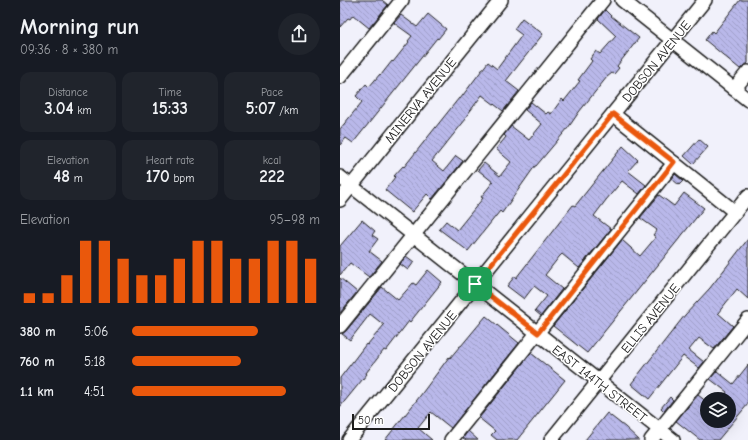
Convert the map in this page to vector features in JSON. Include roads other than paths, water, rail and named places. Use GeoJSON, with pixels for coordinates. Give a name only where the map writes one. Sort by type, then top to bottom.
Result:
{"type":"FeatureCollection","features":[{"type":"Feature","properties":{"kind":"street"},"geometry":{"type":"LineString","coordinates":[[340,77],[402,0]]}},
{"type":"Feature","properties":{"kind":"street","name":"MINERVA AVENUE"},"geometry":{"type":"LineString","coordinates":[[340,200],[500,0]]}},
{"type":"Feature","properties":{"kind":"street"},"geometry":{"type":"LineString","coordinates":[[340,326],[603,0]]}},
{"type":"Feature","properties":{"kind":"street"},"geometry":{"type":"LineString","coordinates":[[622,0],[748,100]]}},
{"type":"Feature","properties":{"kind":"street","name":"DOBSON AVENUE"},"geometry":{"type":"LineString","coordinates":[[350,440],[705,0]]}},
{"type":"Feature","properties":{"kind":"street"},"geometry":{"type":"LineString","coordinates":[[734,89],[748,72]]}},
{"type":"Feature","properties":{"kind":"street"},"geometry":{"type":"LineString","coordinates":[[613,114],[735,212]]}},
{"type":"Feature","properties":{"kind":"street"},"geometry":{"type":"LineString","coordinates":[[451,440],[674,162]]}},
{"type":"Feature","properties":{"kind":"street","name":"EAST 144TH STREET"},"geometry":{"type":"LineString","coordinates":[[340,177],[673,440]]}},
{"type":"Feature","properties":{"kind":"street","name":"ELLIS AVENUE"},"geometry":{"type":"LineString","coordinates":[[551,440],[748,196]]}},
{"type":"Feature","properties":{"kind":"street"},"geometry":{"type":"LineString","coordinates":[[651,440],[748,320]]}}]}
